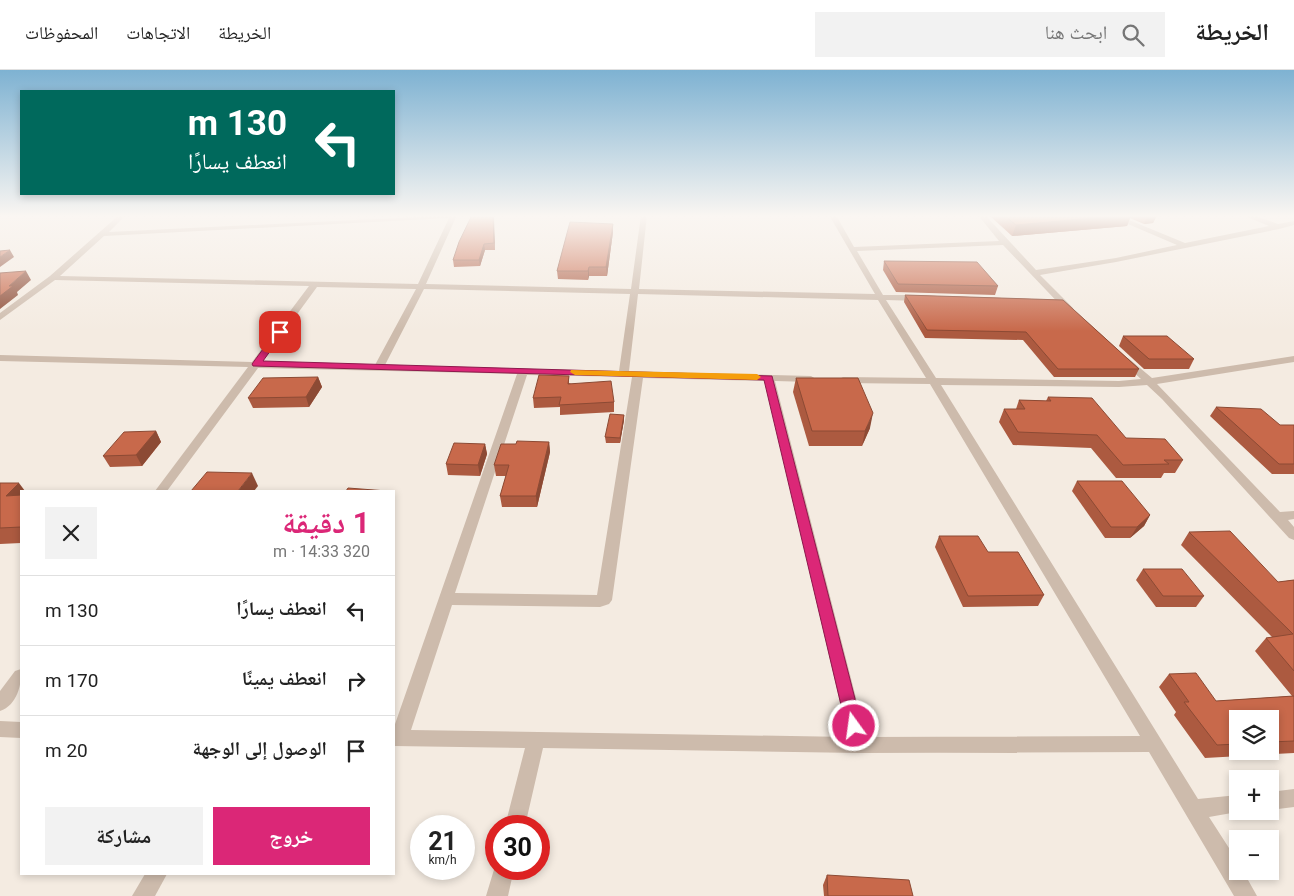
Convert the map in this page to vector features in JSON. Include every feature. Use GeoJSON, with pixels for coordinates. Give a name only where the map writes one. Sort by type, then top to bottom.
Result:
{"type":"FeatureCollection","features":[{"type":"Feature","properties":{"kind":"street"},"geometry":{"type":"LineString","coordinates":[[0,317],[53,278],[81,254]]}},
{"type":"Feature","properties":{"kind":"street"},"geometry":{"type":"LineString","coordinates":[[379,367],[437,254]]}},
{"type":"Feature","properties":{"kind":"street"},"geometry":{"type":"LineString","coordinates":[[624,374],[639,254]]}},
{"type":"Feature","properties":{"kind":"street"},"geometry":{"type":"LineString","coordinates":[[856,254],[907,342],[934,382],[1246,896]]}},
{"type":"Feature","properties":{"kind":"street"},"geometry":{"type":"LineString","coordinates":[[1016,254],[1035,273],[1056,301],[1075,315]]}},
{"type":"Feature","properties":{"kind":"street"},"geometry":{"type":"LineString","coordinates":[[1035,273],[1142,254]]}},
{"type":"Feature","properties":{"kind":"street"},"geometry":{"type":"LineString","coordinates":[[53,278],[934,298]]}},
{"type":"Feature","properties":{"kind":"street"},"geometry":{"type":"LineString","coordinates":[[161,490],[257,364],[315,284]]}},
{"type":"Feature","properties":{"kind":"street"},"geometry":{"type":"LineString","coordinates":[[1120,355],[1166,397],[1294,535]]}},
{"type":"Feature","properties":{"kind":"street"},"geometry":{"type":"LineString","coordinates":[[0,358],[817,379]]}},
{"type":"Feature","properties":{"kind":"street"},"geometry":{"type":"LineString","coordinates":[[837,379],[1084,384],[1149,382],[1294,359]]}},
{"type":"Feature","properties":{"kind":"street"},"geometry":{"type":"LineString","coordinates":[[522,371],[447,599],[396,738],[859,745],[1154,744]]}},
{"type":"Feature","properties":{"kind":"street"},"geometry":{"type":"LineString","coordinates":[[447,599],[600,602],[604,600],[638,374]]}},
{"type":"Feature","properties":{"kind":"street"},"geometry":{"type":"LineString","coordinates":[[768,378],[859,745]]}},
{"type":"Feature","properties":{"kind":"street"},"geometry":{"type":"LineString","coordinates":[[1277,517],[1294,515]]}},
{"type":"Feature","properties":{"kind":"street"},"geometry":{"type":"LineString","coordinates":[[0,704],[20,677]]}},
{"type":"Feature","properties":{"kind":"street"},"geometry":{"type":"LineString","coordinates":[[0,729],[20,730]]}},
{"type":"Feature","properties":{"kind":"street"},"geometry":{"type":"LineString","coordinates":[[518,815],[536,740]]}},
{"type":"Feature","properties":{"kind":"street"},"geometry":{"type":"LineString","coordinates":[[1279,799],[1294,798]]}},
{"type":"Feature","properties":{"kind":"street"},"geometry":{"type":"LineString","coordinates":[[1192,809],[1229,805]]}},
{"type":"Feature","properties":{"kind":"street"},"geometry":{"type":"LineString","coordinates":[[143,896],[156,875]]}},
{"type":"Feature","properties":{"kind":"street"},"geometry":{"type":"LineString","coordinates":[[497,896],[501,880]]}},
{"type":"Feature","properties":{"kind":"building"},"geometry":{"type":"Polygon","coordinates":[[[455,254],[481,254],[479,260],[453,260],[455,254]]]}},
{"type":"Feature","properties":{"kind":"building"},"geometry":{"type":"Polygon","coordinates":[[[562,254],[608,254],[606,267],[589,267],[588,271],[557,271],[562,254]]]}},
{"type":"Feature","properties":{"kind":"building"},"geometry":{"type":"Polygon","coordinates":[[[884,261],[977,262],[998,286],[898,284],[884,261]]]}},
{"type":"Feature","properties":{"kind":"building"},"geometry":{"type":"Polygon","coordinates":[[[26,271],[9,286],[13,286],[0,296],[0,273],[26,271]]]}},
{"type":"Feature","properties":{"kind":"building"},"geometry":{"type":"Polygon","coordinates":[[[905,295],[1063,300],[1139,369],[1058,369],[1026,332],[927,330],[905,295]]]}},
{"type":"Feature","properties":{"kind":"building"},"geometry":{"type":"Polygon","coordinates":[[[1123,336],[1167,336],[1194,359],[1149,359],[1123,336]]]}},
{"type":"Feature","properties":{"kind":"building"},"geometry":{"type":"Polygon","coordinates":[[[539,375],[569,376],[568,384],[611,381],[614,402],[559,405],[561,397],[533,398],[539,375]]]}},
{"type":"Feature","properties":{"kind":"building"},"geometry":{"type":"Polygon","coordinates":[[[318,377],[306,397],[248,398],[263,378],[318,377]]]}},
{"type":"Feature","properties":{"kind":"building"},"geometry":{"type":"Polygon","coordinates":[[[796,378],[858,378],[873,413],[865,431],[812,431],[796,378]]]}},
{"type":"Feature","properties":{"kind":"building"},"geometry":{"type":"Polygon","coordinates":[[[1048,397],[1092,398],[1126,438],[1165,439],[1183,460],[1164,460],[1169,464],[1123,465],[1097,435],[1018,432],[1004,409],[1025,409],[1019,400],[1051,401],[1048,397]]]}},
{"type":"Feature","properties":{"kind":"building"},"geometry":{"type":"Polygon","coordinates":[[[1216,407],[1261,409],[1280,425],[1294,425],[1294,464],[1279,464],[1216,407]]]}},
{"type":"Feature","properties":{"kind":"building"},"geometry":{"type":"Polygon","coordinates":[[[610,414],[624,415],[620,438],[605,437],[610,414]]]}},
{"type":"Feature","properties":{"kind":"building"},"geometry":{"type":"Polygon","coordinates":[[[156,431],[136,455],[103,456],[124,432],[156,431]]]}},
{"type":"Feature","properties":{"kind":"building"},"geometry":{"type":"Polygon","coordinates":[[[517,441],[549,442],[536,496],[500,496],[509,465],[494,465],[501,444],[516,444],[517,441]]]}},
{"type":"Feature","properties":{"kind":"building"},"geometry":{"type":"Polygon","coordinates":[[[454,443],[485,444],[478,465],[446,464],[454,443]]]}},
{"type":"Feature","properties":{"kind":"building"},"geometry":{"type":"Polygon","coordinates":[[[207,472],[252,473],[239,490],[192,490],[207,472]]]}},
{"type":"Feature","properties":{"kind":"building"},"geometry":{"type":"Polygon","coordinates":[[[1077,481],[1122,481],[1150,515],[1137,527],[1111,527],[1077,481]]]}},
{"type":"Feature","properties":{"kind":"building"},"geometry":{"type":"Polygon","coordinates":[[[0,483],[19,483],[6,496],[20,495],[20,527],[0,528],[0,483]]]}},
{"type":"Feature","properties":{"kind":"building"},"geometry":{"type":"Polygon","coordinates":[[[348,488],[374,490],[347,490],[348,488]]]}},
{"type":"Feature","properties":{"kind":"building"},"geometry":{"type":"Polygon","coordinates":[[[1230,531],[1278,582],[1294,580],[1294,671],[1266,638],[1293,634],[1189,532],[1230,531]]]}},
{"type":"Feature","properties":{"kind":"building"},"geometry":{"type":"Polygon","coordinates":[[[939,536],[978,536],[988,552],[1018,552],[1044,595],[968,596],[939,536]]]}},
{"type":"Feature","properties":{"kind":"building"},"geometry":{"type":"Polygon","coordinates":[[[1143,569],[1182,569],[1204,596],[1163,596],[1143,569]]]}},
{"type":"Feature","properties":{"kind":"building"},"geometry":{"type":"Polygon","coordinates":[[[1196,673],[1216,701],[1294,696],[1294,741],[1279,742],[1279,710],[1229,710],[1229,744],[1217,745],[1184,702],[1189,702],[1169,674],[1196,673]]]}},
{"type":"Feature","properties":{"kind":"building"},"geometry":{"type":"Polygon","coordinates":[[[827,875],[909,880],[913,896],[828,896],[827,875]]]}},
{"type":"Feature","properties":{"kind":"slow traffic"},"geometry":{"type":"LineString","coordinates":[[575,372],[757,377]]}},
{"type":"Feature","properties":{"kind":"route"},"geometry":{"type":"LineString","coordinates":[[280,332],[257,364],[768,378],[854,726]]}}]}
